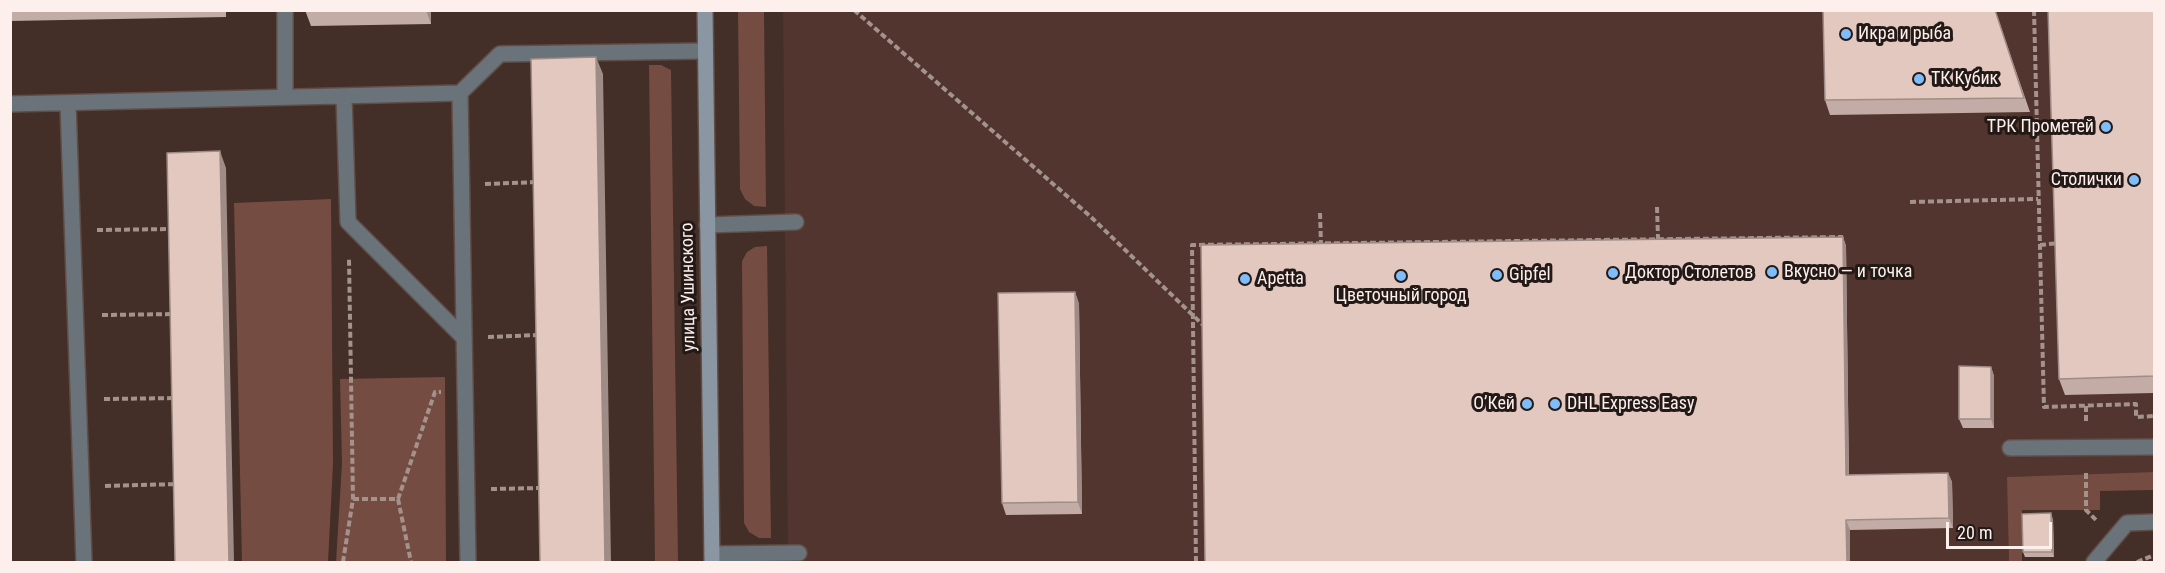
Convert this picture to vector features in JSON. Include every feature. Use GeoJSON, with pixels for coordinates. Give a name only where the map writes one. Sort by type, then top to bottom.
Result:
{"type":"FeatureCollection","features":[{"type":"Feature","properties":{"kind":"street","name":"улица Ушинского"},"geometry":{"type":"LineString","coordinates":[[705,10],[712,558]]}},
{"type":"Feature","properties":{"kind":"lane"},"geometry":{"type":"LineString","coordinates":[[285,10],[285,97]]}},
{"type":"Feature","properties":{"kind":"lane"},"geometry":{"type":"LineString","coordinates":[[10,104],[460,93],[500,54],[705,51]]}},
{"type":"Feature","properties":{"kind":"lane"},"geometry":{"type":"LineString","coordinates":[[460,93],[468,562]]}},
{"type":"Feature","properties":{"kind":"lane"},"geometry":{"type":"LineString","coordinates":[[344,96],[348,222],[464,338]]}},
{"type":"Feature","properties":{"kind":"lane"},"geometry":{"type":"LineString","coordinates":[[68,104],[84,562]]}},
{"type":"Feature","properties":{"kind":"lane"},"geometry":{"type":"LineString","coordinates":[[707,225],[796,222]]}},
{"type":"Feature","properties":{"kind":"lane"},"geometry":{"type":"LineString","coordinates":[[2010,448],[2154,447]]}},
{"type":"Feature","properties":{"kind":"lane"},"geometry":{"type":"LineString","coordinates":[[2094,562],[2127,523],[2154,522]]}},
{"type":"Feature","properties":{"kind":"lane"},"geometry":{"type":"LineString","coordinates":[[712,558],[799,553]]}},
{"type":"Feature","properties":{"kind":"path"},"geometry":{"type":"LineString","coordinates":[[854,10],[1091,217],[1205,327]]}},
{"type":"Feature","properties":{"kind":"path"},"geometry":{"type":"LineString","coordinates":[[2034,10],[2044,407],[2136,404],[2136,417],[2154,416]]}},
{"type":"Feature","properties":{"kind":"path"},"geometry":{"type":"LineString","coordinates":[[461,185],[539,182]]}},
{"type":"Feature","properties":{"kind":"path"},"geometry":{"type":"LineString","coordinates":[[1910,202],[2038,199]]}},
{"type":"Feature","properties":{"kind":"path"},"geometry":{"type":"LineString","coordinates":[[1657,207],[1658,249]]}},
{"type":"Feature","properties":{"kind":"path"},"geometry":{"type":"LineString","coordinates":[[1320,213],[1321,253]]}},
{"type":"Feature","properties":{"kind":"path"},"geometry":{"type":"LineString","coordinates":[[344,562],[353,499],[348,222]]}},
{"type":"Feature","properties":{"kind":"path"},"geometry":{"type":"LineString","coordinates":[[72,230],[174,229]]}},
{"type":"Feature","properties":{"kind":"path"},"geometry":{"type":"LineString","coordinates":[[1196,562],[1192,245],[1843,237]]}},
{"type":"Feature","properties":{"kind":"path"},"geometry":{"type":"LineString","coordinates":[[2040,244],[2061,243]]}},
{"type":"Feature","properties":{"kind":"path"},"geometry":{"type":"LineString","coordinates":[[76,316],[176,314]]}},
{"type":"Feature","properties":{"kind":"path"},"geometry":{"type":"LineString","coordinates":[[464,338],[542,335]]}},
{"type":"Feature","properties":{"kind":"path"},"geometry":{"type":"LineString","coordinates":[[411,562],[398,499],[435,392],[465,391]]}},
{"type":"Feature","properties":{"kind":"path"},"geometry":{"type":"LineString","coordinates":[[79,399],[178,399]]}},
{"type":"Feature","properties":{"kind":"path"},"geometry":{"type":"LineString","coordinates":[[2086,466],[2086,510],[2102,526]]}},
{"type":"Feature","properties":{"kind":"path"},"geometry":{"type":"LineString","coordinates":[[82,487],[179,483]]}},
{"type":"Feature","properties":{"kind":"path"},"geometry":{"type":"LineString","coordinates":[[467,490],[544,488]]}},
{"type":"Feature","properties":{"kind":"path"},"geometry":{"type":"LineString","coordinates":[[353,499],[398,499]]}},
{"type":"Feature","properties":{"kind":"path"},"geometry":{"type":"LineString","coordinates":[[2138,562],[2154,555]]}},
{"type":"Feature","properties":{"kind":"shaded area"},"geometry":{"type":"Polygon","coordinates":[[[738,11],[764,11],[766,207],[754,206],[745,199],[740,189],[738,11]]]}},
{"type":"Feature","properties":{"kind":"shaded area"},"geometry":{"type":"Polygon","coordinates":[[[783,11],[2154,11],[2154,472],[2008,477],[2009,562],[788,562],[783,11]]]}},
{"type":"Feature","properties":{"kind":"shaded area"},"geometry":{"type":"Polygon","coordinates":[[[649,65],[661,65],[671,70],[678,562],[655,562],[649,65]]]}},
{"type":"Feature","properties":{"kind":"shaded area"},"geometry":{"type":"Polygon","coordinates":[[[331,199],[333,464],[328,562],[242,562],[234,203],[331,199]]]}},
{"type":"Feature","properties":{"kind":"shaded area"},"geometry":{"type":"Polygon","coordinates":[[[767,246],[771,538],[759,538],[749,532],[744,523],[742,261],[747,252],[755,247],[767,246]]]}},
{"type":"Feature","properties":{"kind":"shaded area"},"geometry":{"type":"Polygon","coordinates":[[[445,377],[446,562],[336,562],[342,463],[340,379],[445,377]]]}},
{"type":"Feature","properties":{"kind":"shaded area"},"geometry":{"type":"Polygon","coordinates":[[[2154,472],[2154,490],[2100,491],[2100,510],[2022,510],[2022,562],[2009,562],[2007,477],[2154,472]]]}},
{"type":"Feature","properties":{"kind":"building","name":"ТК Кубик"},"geometry":{"type":"Polygon","coordinates":[[[1823,10],[1995,10],[2024,98],[1825,100],[1823,10]]]}},
{"type":"Feature","properties":{"kind":"building","name":"ТРК Прометей"},"geometry":{"type":"Polygon","coordinates":[[[2048,10],[2154,10],[2154,376],[2059,379],[2048,10]]]}},
{"type":"Feature","properties":{"kind":"building"},"geometry":{"type":"Polygon","coordinates":[[[596,57],[605,562],[540,562],[531,59],[596,57]]]}},
{"type":"Feature","properties":{"kind":"building"},"geometry":{"type":"Polygon","coordinates":[[[220,151],[229,562],[175,562],[167,153],[220,151]]]}},
{"type":"Feature","properties":{"kind":"building","name":"О’Кей"},"geometry":{"type":"Polygon","coordinates":[[[1843,237],[1846,475],[1948,473],[1949,518],[1846,520],[1847,562],[1205,562],[1201,245],[1843,237]]]}},
{"type":"Feature","properties":{"kind":"building"},"geometry":{"type":"Polygon","coordinates":[[[1075,292],[1078,502],[1002,503],[998,293],[1075,292]]]}},
{"type":"Feature","properties":{"kind":"building"},"geometry":{"type":"Polygon","coordinates":[[[1959,366],[1991,367],[1991,419],[1959,419],[1959,366]]]}},
{"type":"Feature","properties":{"kind":"building"},"geometry":{"type":"Polygon","coordinates":[[[2051,513],[2052,552],[2023,552],[2022,514],[2051,513]]]}},
{"type":"Feature","properties":{"kind":"place","name":"Икра и рыба"},"geometry":{"type":"Point","coordinates":[1846,34]}},
{"type":"Feature","properties":{"kind":"place","name":"ТК Кубик"},"geometry":{"type":"Point","coordinates":[1919,79]}},
{"type":"Feature","properties":{"kind":"place","name":"ТРК Прометей"},"geometry":{"type":"Point","coordinates":[2106,127]}},
{"type":"Feature","properties":{"kind":"place","name":"Столички"},"geometry":{"type":"Point","coordinates":[2134,180]}},
{"type":"Feature","properties":{"kind":"place","name":"Вкусно — и точка"},"geometry":{"type":"Point","coordinates":[1772,272]}},
{"type":"Feature","properties":{"kind":"place","name":"Доктор Столетов"},"geometry":{"type":"Point","coordinates":[1613,273]}},
{"type":"Feature","properties":{"kind":"place","name":"Gipfel"},"geometry":{"type":"Point","coordinates":[1497,275]}},
{"type":"Feature","properties":{"kind":"place","name":"Цветочный город"},"geometry":{"type":"Point","coordinates":[1401,276]}},
{"type":"Feature","properties":{"kind":"place","name":"Apetta"},"geometry":{"type":"Point","coordinates":[1245,279]}},
{"type":"Feature","properties":{"kind":"place","name":"О’Кей"},"geometry":{"type":"Point","coordinates":[1527,404]}},
{"type":"Feature","properties":{"kind":"place","name":"DHL Express Easy"},"geometry":{"type":"Point","coordinates":[1555,404]}}]}
